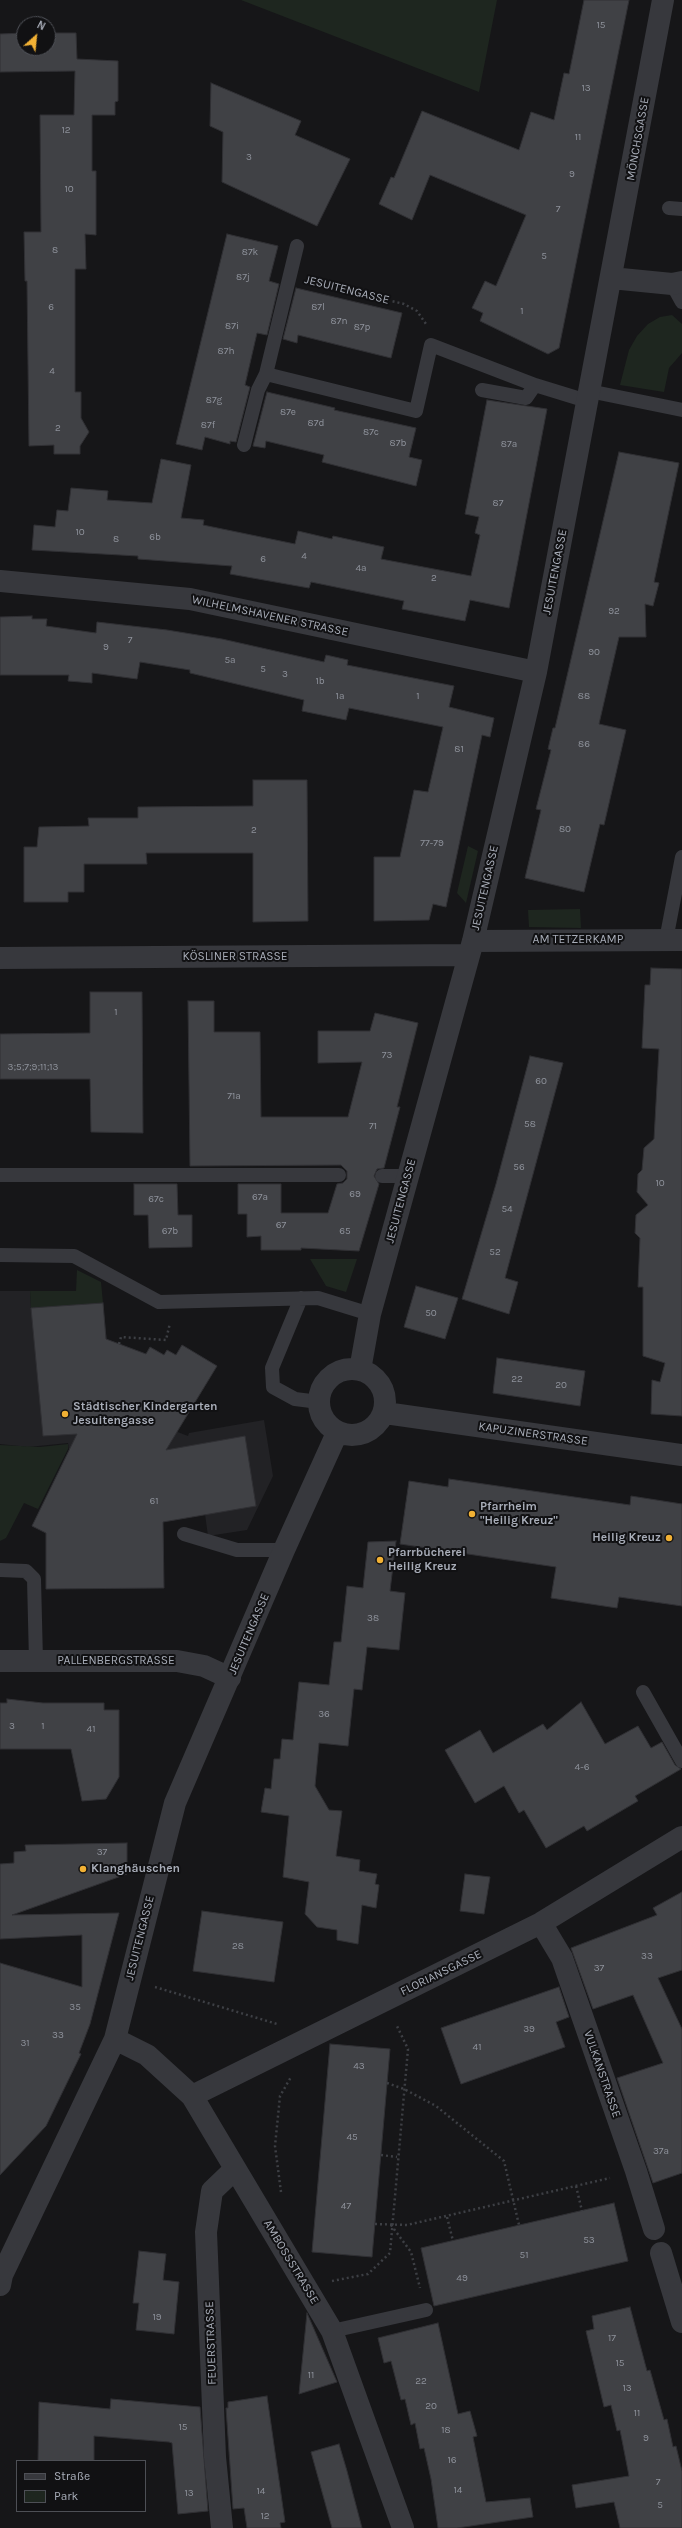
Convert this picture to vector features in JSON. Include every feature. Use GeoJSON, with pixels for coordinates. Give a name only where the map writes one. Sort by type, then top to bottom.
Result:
{"type":"FeatureCollection","features":[{"type":"Feature","properties":{"kind":"street","name":"MÖNCHSGASSE"},"geometry":{"type":"LineString","coordinates":[[611,278],[663,0]]}},
{"type":"Feature","properties":{"kind":"street"},"geometry":{"type":"LineString","coordinates":[[611,278],[679,289]]}},
{"type":"Feature","properties":{"kind":"street","name":"JESUITENGASSE"},"geometry":{"type":"LineString","coordinates":[[360,1370],[370,1314],[471,948],[536,672],[611,278]]}},
{"type":"Feature","properties":{"kind":"street","name":"WILHELMSHAVENER STRASSE"},"geometry":{"type":"LineString","coordinates":[[0,581],[190,598],[536,672]]}},
{"type":"Feature","properties":{"kind":"street","name":"AM TETZERKAMP"},"geometry":{"type":"LineString","coordinates":[[471,948],[674,940]]}},
{"type":"Feature","properties":{"kind":"street","name":"KÖSLINER STRASSE"},"geometry":{"type":"LineString","coordinates":[[0,958],[471,948]]}},
{"type":"Feature","properties":{"kind":"street"},"geometry":{"type":"LineString","coordinates":[[347,1370],[360,1370],[374,1377],[381,1386],[385,1397],[385,1413],[370,1431],[359,1435],[348,1436],[338,1432],[326,1423],[320,1413],[320,1392],[327,1380],[336,1373],[347,1370]]}},
{"type":"Feature","properties":{"kind":"street","name":"KAPUZINERSTRASSE"},"geometry":{"type":"LineString","coordinates":[[385,1413],[682,1455]]}},
{"type":"Feature","properties":{"kind":"street","name":"JESUITENGASSE"},"geometry":{"type":"LineString","coordinates":[[1,2278],[115,2039],[175,1803],[284,1550],[338,1432]]}},
{"type":"Feature","properties":{"kind":"street","name":"PALLENBERGSTRASSE"},"geometry":{"type":"LineString","coordinates":[[0,1661],[177,1661],[204,1666],[230,1678]]}},
{"type":"Feature","properties":{"kind":"street","name":"FLORIANSGASSE"},"geometry":{"type":"LineString","coordinates":[[192,2096],[541,1923],[682,1837]]}},
{"type":"Feature","properties":{"kind":"street","name":"VULKANSTRASSE"},"geometry":{"type":"LineString","coordinates":[[541,1923],[562,1958],[636,2171],[654,2229]]}},
{"type":"Feature","properties":{"kind":"street","name":"AMBOSSSTRASSE"},"geometry":{"type":"LineString","coordinates":[[115,2039],[147,2055],[192,2096],[332,2331],[403,2528]]}},
{"type":"Feature","properties":{"kind":"street","name":"FEUERSTRASSE"},"geometry":{"type":"LineString","coordinates":[[222,2528],[215,2457],[206,2232],[212,2190],[235,2169]]}},
{"type":"Feature","properties":{"kind":"street"},"geometry":{"type":"LineString","coordinates":[[661,2253],[682,2322]]}},
{"type":"Feature","properties":{"kind":"lane"},"geometry":{"type":"LineString","coordinates":[[291,276],[297,246]]}},
{"type":"Feature","properties":{"kind":"lane","name":"JESUITENGASSE"},"geometry":{"type":"LineString","coordinates":[[244,446],[258,390],[266,374],[291,276]]}},
{"type":"Feature","properties":{"kind":"lane"},"geometry":{"type":"LineString","coordinates":[[266,374],[416,411],[432,346],[535,385],[588,396],[682,410]]}},
{"type":"Feature","properties":{"kind":"lane"},"geometry":{"type":"LineString","coordinates":[[482,390],[526,398],[535,385]]}},
{"type":"Feature","properties":{"kind":"lane"},"geometry":{"type":"LineString","coordinates":[[674,940],[682,857]]}},
{"type":"Feature","properties":{"kind":"lane"},"geometry":{"type":"LineString","coordinates":[[0,1176],[339,1175]]}},
{"type":"Feature","properties":{"kind":"lane"},"geometry":{"type":"LineString","coordinates":[[382,1176],[408,1176]]}},
{"type":"Feature","properties":{"kind":"lane"},"geometry":{"type":"LineString","coordinates":[[0,1255],[74,1256],[150,1299],[160,1302],[318,1298],[370,1314]]}},
{"type":"Feature","properties":{"kind":"lane"},"geometry":{"type":"LineString","coordinates":[[301,1298],[272,1368],[273,1387],[295,1399],[319,1402]]}},
{"type":"Feature","properties":{"kind":"lane"},"geometry":{"type":"LineString","coordinates":[[184,1534],[237,1550],[284,1550]]}},
{"type":"Feature","properties":{"kind":"lane"},"geometry":{"type":"LineString","coordinates":[[0,1570],[26,1571],[34,1579],[36,1661]]}},
{"type":"Feature","properties":{"kind":"lane"},"geometry":{"type":"LineString","coordinates":[[643,1692],[682,1761]]}},
{"type":"Feature","properties":{"kind":"lane"},"geometry":{"type":"LineString","coordinates":[[332,2331],[426,2310]]}},
{"type":"Feature","properties":{"kind":"path","name":"JESUITENGASSE"},"geometry":{"type":"LineString","coordinates":[[291,276],[404,304],[417,311],[425,322],[432,346]]}},
{"type":"Feature","properties":{"kind":"path"},"geometry":{"type":"LineString","coordinates":[[119,1344],[121,1337],[166,1340],[176,1301]]}},
{"type":"Feature","properties":{"kind":"path"},"geometry":{"type":"LineString","coordinates":[[130,1980],[314,2035]]}},
{"type":"Feature","properties":{"kind":"path"},"geometry":{"type":"LineString","coordinates":[[306,2287],[368,2274],[390,2253],[390,2225],[408,2049],[384,2000]]}},
{"type":"Feature","properties":{"kind":"path"},"geometry":{"type":"LineString","coordinates":[[282,2196],[275,2146],[280,2096],[295,2070]]}},
{"type":"Feature","properties":{"kind":"path"},"geometry":{"type":"LineString","coordinates":[[387,2084],[404,2089],[436,2106],[504,2161],[519,2225]]}},
{"type":"Feature","properties":{"kind":"path"},"geometry":{"type":"LineString","coordinates":[[381,2154],[397,2157]]}},
{"type":"Feature","properties":{"kind":"path"},"geometry":{"type":"LineString","coordinates":[[375,2224],[407,2225],[513,2202],[636,2171]]}},
{"type":"Feature","properties":{"kind":"path"},"geometry":{"type":"LineString","coordinates":[[576,2186],[582,2211]]}},
{"type":"Feature","properties":{"kind":"path"},"geometry":{"type":"LineString","coordinates":[[447,2216],[453,2241]]}},
{"type":"Feature","properties":{"kind":"path"},"geometry":{"type":"LineString","coordinates":[[390,2225],[411,2252],[426,2310]]}},
{"type":"Feature","properties":{"kind":"shaded area","name":"Städtischer Kindergarten Jesuitengasse"},"geometry":{"type":"Polygon","coordinates":[[[0,1291],[30,1291],[31,1308],[62,1306],[62,1309],[87,1307],[87,1304],[103,1303],[109,1361],[175,1431],[188,1436],[189,1433],[264,1420],[273,1476],[247,1530],[208,1536],[205,1514],[98,1459],[69,1450],[68,1443],[28,1447],[0,1444],[0,1291]]]}},
{"type":"Feature","properties":{"kind":"green space"},"geometry":{"type":"Polygon","coordinates":[[[241,0],[497,0],[479,92],[241,0]]]}},
{"type":"Feature","properties":{"kind":"green space"},"geometry":{"type":"Polygon","coordinates":[[[672,315],[682,324],[682,353],[669,368],[664,392],[620,385],[629,350],[637,336],[648,324],[660,317],[672,315]]]}},
{"type":"Feature","properties":{"kind":"green space"},"geometry":{"type":"Polygon","coordinates":[[[468,846],[478,851],[466,903],[457,893],[468,846]]]}},
{"type":"Feature","properties":{"kind":"green space"},"geometry":{"type":"Polygon","coordinates":[[[580,909],[581,928],[529,927],[528,910],[580,909]]]}},
{"type":"Feature","properties":{"kind":"green space"},"geometry":{"type":"Polygon","coordinates":[[[310,1259],[357,1259],[346,1292],[326,1286],[310,1259]]]}},
{"type":"Feature","properties":{"kind":"green space"},"geometry":{"type":"Polygon","coordinates":[[[77,1270],[101,1282],[103,1303],[31,1308],[30,1291],[76,1291],[77,1270]]]}},
{"type":"Feature","properties":{"kind":"green space"},"geometry":{"type":"Polygon","coordinates":[[[68,1444],[68,1449],[38,1509],[24,1503],[6,1538],[0,1541],[0,1445],[40,1447],[68,1444]]]}},
{"type":"Feature","properties":{"kind":"building"},"geometry":{"type":"Polygon","coordinates":[[[584,0],[629,0],[559,348],[548,354],[480,321],[483,313],[472,308],[485,281],[496,286],[526,215],[430,175],[412,220],[379,204],[391,177],[394,178],[422,111],[519,150],[531,112],[554,120],[564,73],[569,74],[584,0]]]}},
{"type":"Feature","properties":{"kind":"building"},"geometry":{"type":"Polygon","coordinates":[[[16,33],[16,56],[56,56],[56,33],[76,33],[77,59],[118,61],[118,101],[115,102],[115,115],[92,115],[92,171],[96,171],[96,235],[85,234],[86,269],[75,269],[75,392],[81,392],[81,418],[89,432],[80,446],[80,454],[54,454],[54,445],[29,446],[27,281],[25,281],[24,232],[41,232],[40,115],[74,115],[75,71],[0,72],[0,34],[16,33]]]}},
{"type":"Feature","properties":{"kind":"building"},"geometry":{"type":"Polygon","coordinates":[[[211,83],[301,121],[295,135],[350,159],[317,226],[222,182],[223,132],[210,126],[211,83]]]}},
{"type":"Feature","properties":{"kind":"building"},"geometry":{"type":"Polygon","coordinates":[[[227,234],[278,246],[269,281],[279,284],[267,335],[257,333],[245,385],[250,387],[236,442],[230,441],[230,444],[205,437],[202,450],[176,444],[227,234]]]}},
{"type":"Feature","properties":{"kind":"building"},"geometry":{"type":"Polygon","coordinates":[[[296,288],[402,313],[391,358],[298,335],[297,343],[283,339],[296,288]]]}},
{"type":"Feature","properties":{"kind":"building"},"geometry":{"type":"Polygon","coordinates":[[[267,392],[335,408],[334,410],[416,428],[409,457],[422,460],[416,486],[322,462],[324,455],[266,441],[265,448],[253,446],[267,392]]]}},
{"type":"Feature","properties":{"kind":"building"},"geometry":{"type":"Polygon","coordinates":[[[487,400],[547,409],[509,608],[470,600],[465,621],[402,609],[404,601],[311,582],[309,588],[230,574],[232,566],[138,559],[138,556],[32,550],[34,525],[55,527],[57,510],[68,511],[71,488],[108,491],[107,500],[152,503],[161,459],[191,465],[181,518],[204,520],[203,525],[295,544],[298,531],[332,539],[333,536],[384,547],[381,559],[471,576],[480,535],[475,533],[479,517],[465,514],[487,400]]]}},
{"type":"Feature","properties":{"kind":"building"},"geometry":{"type":"Polygon","coordinates":[[[619,452],[679,463],[654,582],[659,583],[653,606],[645,604],[646,637],[619,637],[599,724],[626,730],[604,825],[600,824],[584,892],[525,878],[541,810],[536,809],[551,750],[548,749],[553,728],[555,728],[619,452]]]}},
{"type":"Feature","properties":{"kind":"building"},"geometry":{"type":"Polygon","coordinates":[[[32,616],[32,619],[47,619],[46,626],[96,633],[97,622],[167,630],[222,639],[324,662],[326,655],[348,660],[347,665],[454,686],[449,707],[494,718],[490,737],[482,735],[446,907],[433,904],[429,920],[374,921],[374,857],[400,857],[414,790],[428,792],[443,727],[349,708],[346,720],[302,711],[304,700],[190,673],[190,670],[140,662],[137,679],[92,673],[92,683],[68,681],[69,675],[0,675],[0,617],[32,616]]]}},
{"type":"Feature","properties":{"kind":"building"},"geometry":{"type":"Polygon","coordinates":[[[253,780],[307,780],[308,921],[253,922],[253,853],[146,853],[147,864],[84,864],[84,892],[68,892],[68,902],[24,902],[24,847],[37,847],[39,827],[89,826],[88,818],[138,818],[138,807],[253,806],[253,780]]]}},
{"type":"Feature","properties":{"kind":"building"},"geometry":{"type":"Polygon","coordinates":[[[651,968],[682,969],[682,1416],[651,1414],[652,1380],[660,1382],[665,1363],[643,1356],[643,1287],[638,1287],[640,1238],[635,1233],[636,1215],[648,1205],[637,1192],[638,1174],[642,1170],[644,1148],[654,1139],[659,1049],[642,1048],[645,985],[650,985],[651,968]]]}},
{"type":"Feature","properties":{"kind":"building"},"geometry":{"type":"Polygon","coordinates":[[[90,992],[142,992],[143,1133],[91,1132],[90,1079],[0,1079],[0,1034],[90,1033],[90,992]]]}},
{"type":"Feature","properties":{"kind":"building"},"geometry":{"type":"Polygon","coordinates":[[[188,1001],[214,1001],[214,1032],[260,1032],[261,1117],[348,1117],[362,1062],[318,1063],[318,1031],[370,1031],[375,1013],[418,1023],[397,1107],[400,1107],[384,1168],[377,1169],[374,1176],[379,1184],[359,1251],[301,1248],[301,1250],[261,1250],[261,1236],[247,1237],[247,1214],[238,1214],[238,1184],[281,1184],[281,1213],[328,1213],[337,1184],[343,1183],[347,1179],[347,1171],[341,1165],[190,1166],[188,1001]]]}},
{"type":"Feature","properties":{"kind":"building"},"geometry":{"type":"Polygon","coordinates":[[[530,1056],[563,1063],[505,1278],[518,1282],[509,1314],[462,1299],[496,1184],[530,1056]]]}},
{"type":"Feature","properties":{"kind":"building"},"geometry":{"type":"Polygon","coordinates":[[[134,1184],[177,1184],[178,1215],[192,1215],[192,1247],[149,1248],[148,1215],[134,1215],[134,1184]]]}},
{"type":"Feature","properties":{"kind":"building"},"geometry":{"type":"Polygon","coordinates":[[[416,1286],[458,1298],[445,1339],[404,1327],[416,1286]]]}},
{"type":"Feature","properties":{"kind":"building"},"geometry":{"type":"Polygon","coordinates":[[[103,1303],[106,1339],[146,1354],[150,1347],[164,1355],[167,1350],[176,1355],[182,1345],[217,1366],[166,1450],[245,1436],[256,1506],[163,1522],[164,1588],[46,1589],[46,1533],[32,1526],[77,1434],[43,1436],[31,1308],[103,1303]]]}},
{"type":"Feature","properties":{"kind":"building"},"geometry":{"type":"Polygon","coordinates":[[[497,1358],[585,1371],[580,1406],[493,1393],[497,1358]]]}},
{"type":"Feature","properties":{"kind":"building"},"geometry":{"type":"Polygon","coordinates":[[[449,1479],[630,1505],[631,1496],[682,1504],[682,1606],[619,1597],[617,1608],[551,1598],[556,1567],[400,1544],[409,1481],[448,1487],[449,1479]]]}},
{"type":"Feature","properties":{"kind":"building"},"geometry":{"type":"Polygon","coordinates":[[[396,1541],[390,1591],[405,1593],[399,1650],[367,1647],[362,1690],[354,1689],[348,1746],[319,1743],[315,1786],[329,1810],[342,1811],[336,1856],[360,1860],[359,1871],[377,1874],[375,1884],[379,1885],[376,1908],[362,1905],[358,1944],[337,1940],[337,1930],[317,1927],[305,1914],[309,1882],[283,1877],[289,1816],[261,1812],[265,1788],[271,1789],[274,1759],[280,1759],[282,1739],[293,1740],[299,1682],[329,1685],[334,1642],[341,1642],[347,1586],[363,1588],[368,1542],[396,1541]]]}},
{"type":"Feature","properties":{"kind":"building"},"geometry":{"type":"Polygon","coordinates":[[[7,1699],[43,1703],[104,1703],[104,1710],[119,1710],[119,1777],[106,1799],[82,1801],[71,1749],[0,1749],[0,1703],[7,1703],[7,1699]]]}},
{"type":"Feature","properties":{"kind":"building"},"geometry":{"type":"Polygon","coordinates":[[[581,1702],[605,1744],[638,1726],[651,1748],[662,1742],[675,1765],[681,1769],[635,1796],[638,1801],[587,1831],[584,1826],[546,1848],[524,1810],[519,1813],[504,1786],[475,1803],[445,1750],[480,1730],[493,1753],[543,1724],[547,1730],[581,1702]]]}},
{"type":"Feature","properties":{"kind":"building"},"geometry":{"type":"Polygon","coordinates":[[[127,1843],[127,1874],[12,1915],[119,1913],[90,2024],[79,2053],[81,2054],[46,2126],[0,2175],[0,1963],[82,1987],[82,1935],[0,1939],[0,1864],[14,1863],[14,1852],[26,1851],[25,1845],[127,1843]]]}},
{"type":"Feature","properties":{"kind":"building"},"geometry":{"type":"Polygon","coordinates":[[[465,1874],[490,1877],[484,1914],[460,1911],[465,1874]]]}},
{"type":"Feature","properties":{"kind":"building"},"geometry":{"type":"Polygon","coordinates":[[[682,1892],[682,1970],[658,1978],[682,2029],[682,2173],[653,2183],[617,2078],[663,2063],[633,1995],[593,2009],[571,1948],[657,1915],[653,1908],[682,1892]]]}},
{"type":"Feature","properties":{"kind":"building"},"geometry":{"type":"Polygon","coordinates":[[[202,1911],[283,1922],[274,1982],[193,1971],[202,1911]]]}},
{"type":"Feature","properties":{"kind":"building"},"geometry":{"type":"Polygon","coordinates":[[[559,1987],[569,2017],[556,2022],[565,2047],[461,2084],[441,2028],[559,1987]]]}},
{"type":"Feature","properties":{"kind":"building"},"geometry":{"type":"Polygon","coordinates":[[[330,2044],[390,2049],[372,2257],[312,2252],[330,2044]]]}},
{"type":"Feature","properties":{"kind":"building"},"geometry":{"type":"Polygon","coordinates":[[[614,2203],[628,2261],[434,2306],[421,2248],[614,2203]]]}},
{"type":"Feature","properties":{"kind":"building"},"geometry":{"type":"Polygon","coordinates":[[[139,2251],[166,2254],[163,2280],[179,2282],[174,2334],[136,2330],[139,2303],[133,2303],[139,2251]]]}},
{"type":"Feature","properties":{"kind":"building"},"geometry":{"type":"Polygon","coordinates":[[[630,2307],[647,2371],[650,2370],[664,2420],[667,2419],[673,2447],[676,2446],[682,2471],[682,2528],[620,2528],[614,2502],[576,2508],[572,2485],[629,2476],[620,2430],[617,2431],[611,2405],[604,2407],[586,2331],[594,2329],[592,2316],[630,2307]]]}},
{"type":"Feature","properties":{"kind":"building"},"geometry":{"type":"Polygon","coordinates":[[[307,2313],[337,2382],[299,2394],[307,2313]]]}},
{"type":"Feature","properties":{"kind":"building"},"geometry":{"type":"Polygon","coordinates":[[[438,2323],[458,2414],[470,2411],[477,2436],[473,2437],[486,2502],[530,2498],[533,2517],[457,2528],[438,2528],[431,2479],[424,2448],[420,2449],[415,2423],[411,2425],[405,2399],[401,2400],[391,2361],[384,2363],[378,2338],[438,2323]]]}},
{"type":"Feature","properties":{"kind":"building"},"geometry":{"type":"Polygon","coordinates":[[[267,2396],[285,2522],[280,2523],[281,2528],[247,2528],[244,2508],[233,2509],[226,2408],[228,2408],[228,2402],[267,2396]]]}},
{"type":"Feature","properties":{"kind":"building"},"geometry":{"type":"Polygon","coordinates":[[[111,2399],[200,2407],[208,2511],[178,2514],[172,2443],[169,2442],[94,2436],[94,2460],[38,2460],[39,2402],[110,2409],[111,2399]]]}},
{"type":"Feature","properties":{"kind":"building"},"geometry":{"type":"Polygon","coordinates":[[[339,2444],[362,2528],[332,2528],[311,2452],[339,2444]]]}},
{"type":"Feature","properties":{"kind":"place","name":"Städtischer Kindergarten Jesuitengasse"},"geometry":{"type":"Point","coordinates":[65,1414]}},
{"type":"Feature","properties":{"kind":"place","name":"Pfarrheim \"Heilig Kreuz\""},"geometry":{"type":"Point","coordinates":[472,1514]}},
{"type":"Feature","properties":{"kind":"place","name":"Heilig Kreuz"},"geometry":{"type":"Point","coordinates":[669,1538]}},
{"type":"Feature","properties":{"kind":"place","name":"Pfarrbücherei Heilig Kreuz"},"geometry":{"type":"Point","coordinates":[380,1560]}},
{"type":"Feature","properties":{"kind":"place","name":"Klanghäuschen"},"geometry":{"type":"Point","coordinates":[83,1869]}}]}
